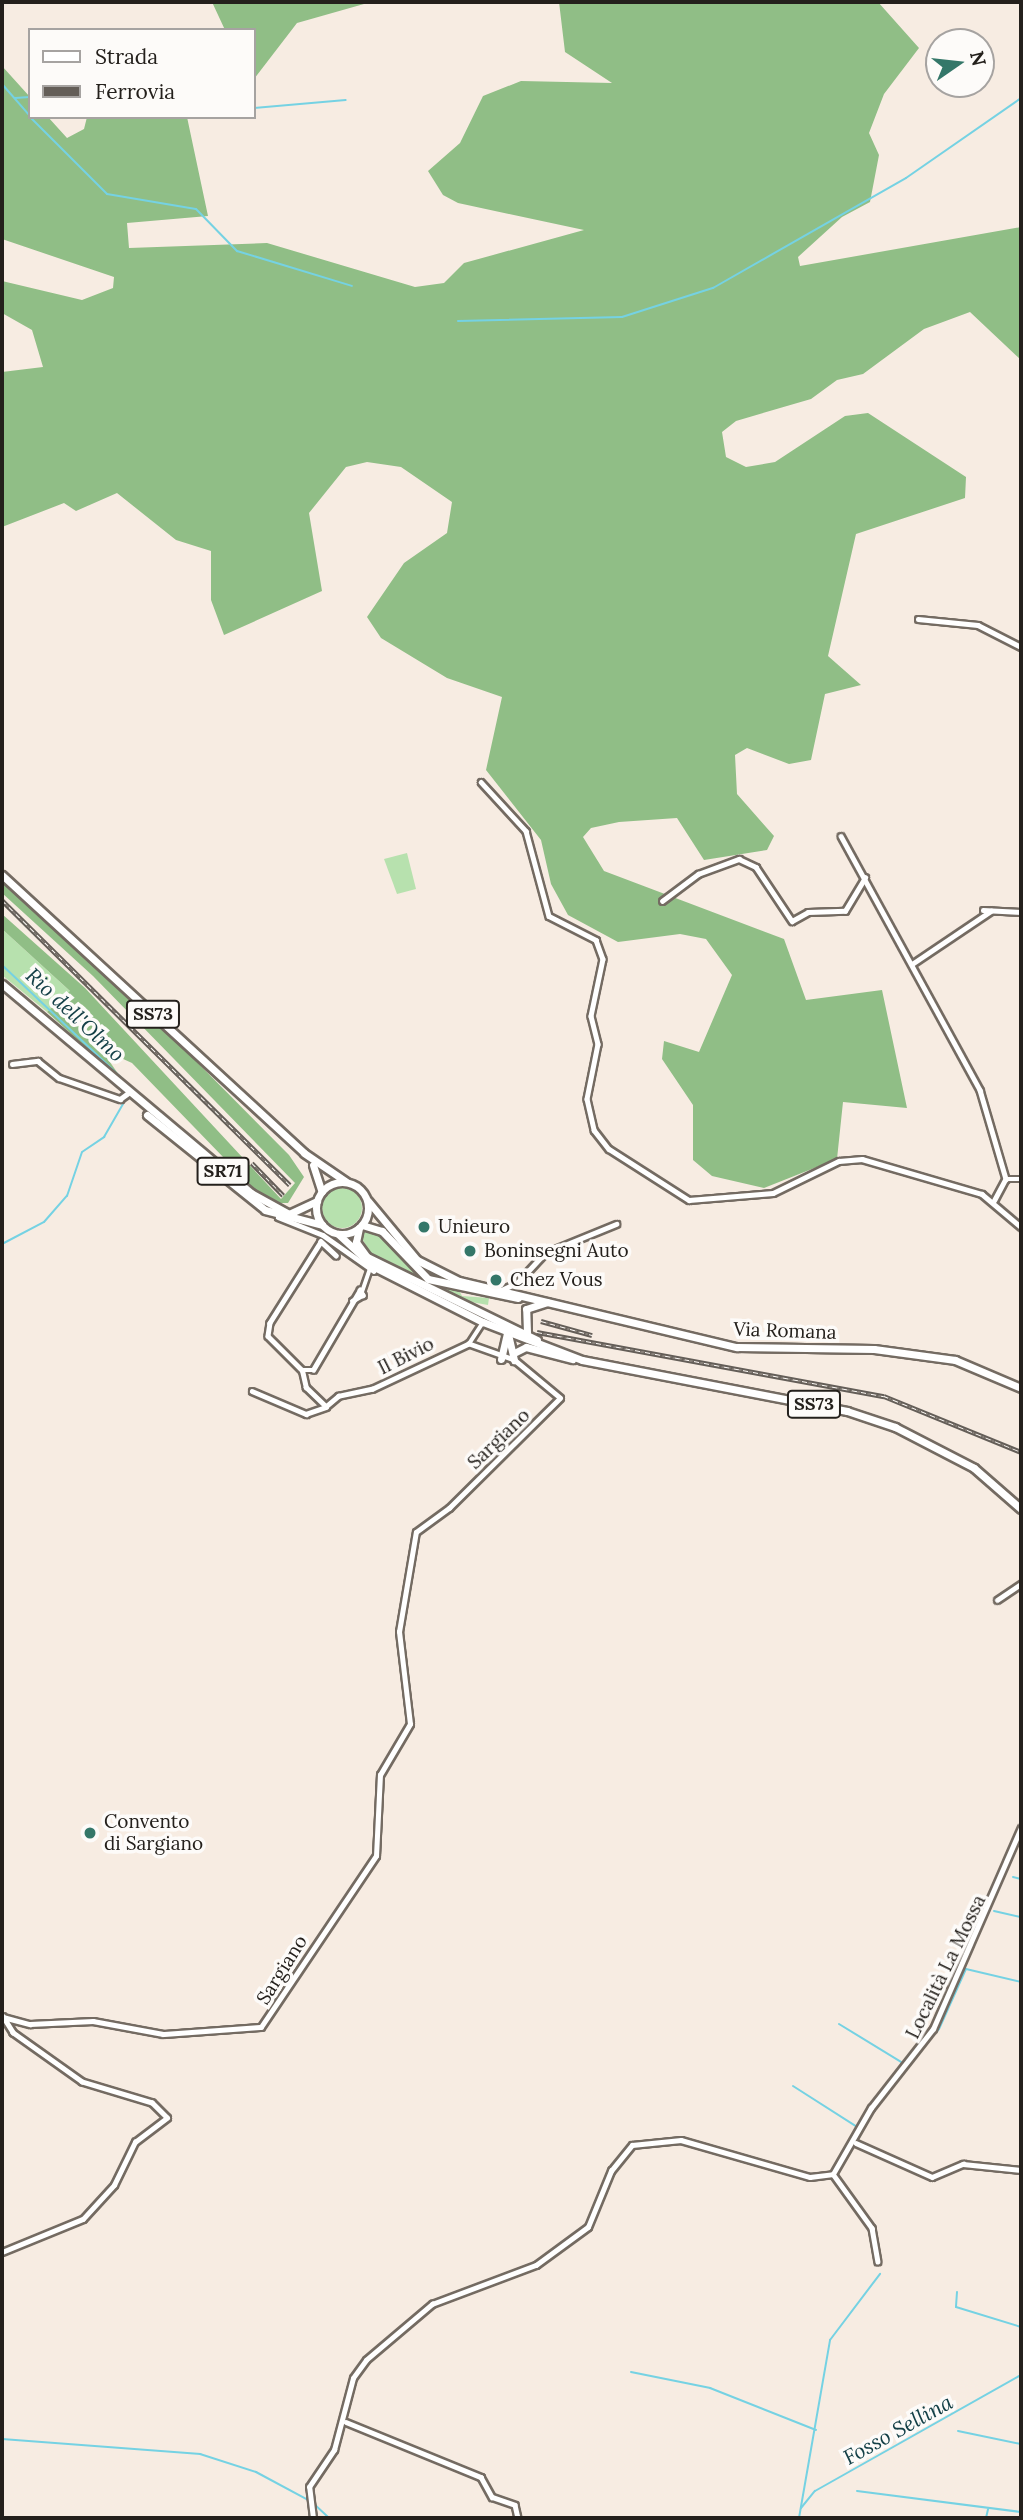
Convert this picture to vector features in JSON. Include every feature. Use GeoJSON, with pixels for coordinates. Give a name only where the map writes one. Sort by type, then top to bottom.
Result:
{"type":"FeatureCollection","features":[{"type":"Feature","properties":{"kind":"main road","name":"SS73"},"geometry":{"type":"LineString","coordinates":[[2,875],[304,1153],[345,1181],[368,1201]]}},
{"type":"Feature","properties":{"kind":"main road","name":"SR71"},"geometry":{"type":"LineString","coordinates":[[2,984],[137,1103],[278,1217],[322,1225]]}},
{"type":"Feature","properties":{"kind":"main road","name":"SR71"},"geometry":{"type":"LineString","coordinates":[[137,1103],[280,1211],[299,1213],[317,1201]]}},
{"type":"Feature","properties":{"kind":"main road","name":"SS73"},"geometry":{"type":"LineString","coordinates":[[304,1153],[322,1178],[322,1192]]}},
{"type":"Feature","properties":{"kind":"main road"},"geometry":{"type":"LineString","coordinates":[[322,1225],[317,1201],[322,1192],[345,1181]]}},
{"type":"Feature","properties":{"kind":"main road"},"geometry":{"type":"LineString","coordinates":[[338,1234],[360,1226],[368,1201]]}},
{"type":"Feature","properties":{"kind":"main road","name":"Via Romana"},"geometry":{"type":"LineString","coordinates":[[368,1201],[416,1260],[469,1283],[499,1292],[737,1347],[874,1349],[955,1360],[1021,1388]]}},
{"type":"Feature","properties":{"kind":"main road","name":"SS73"},"geometry":{"type":"LineString","coordinates":[[322,1225],[338,1234],[374,1267],[582,1360]]}},
{"type":"Feature","properties":{"kind":"main road","name":"SS73"},"geometry":{"type":"LineString","coordinates":[[360,1226],[356,1242],[367,1257],[507,1332],[582,1360],[883,1423],[974,1468],[1021,1509]]}},
{"type":"Feature","properties":{"kind":"main road","name":"Via Romana"},"geometry":{"type":"LineString","coordinates":[[360,1226],[382,1231],[417,1272],[461,1288],[499,1292]]}},
{"type":"Feature","properties":{"kind":"main road"},"geometry":{"type":"LineString","coordinates":[[539,1341],[522,1321],[529,1305],[547,1302]]}},
{"type":"Feature","properties":{"kind":"main road"},"geometry":{"type":"LineString","coordinates":[[507,1332],[515,1356],[526,1348],[582,1360]]}},
{"type":"Feature","properties":{"kind":"main road"},"geometry":{"type":"LineString","coordinates":[[501,1359],[507,1332]]}},
{"type":"Feature","properties":{"kind":"street"},"geometry":{"type":"LineString","coordinates":[[918,619],[978,625],[1021,647]]}},
{"type":"Feature","properties":{"kind":"street"},"geometry":{"type":"LineString","coordinates":[[481,782],[526,831],[548,916],[596,940],[603,959],[591,1016],[597,1044],[587,1100],[594,1130],[609,1149],[690,1200],[773,1193],[839,1161],[862,1159],[995,1200],[1021,1227]]}},
{"type":"Feature","properties":{"kind":"street"},"geometry":{"type":"LineString","coordinates":[[841,836],[980,1090],[1006,1179],[995,1200]]}},
{"type":"Feature","properties":{"kind":"street"},"geometry":{"type":"LineString","coordinates":[[662,901],[698,874],[739,859],[755,867],[792,921],[808,912],[845,911],[864,878]]}},
{"type":"Feature","properties":{"kind":"street"},"geometry":{"type":"LineString","coordinates":[[983,910],[1021,912]]}},
{"type":"Feature","properties":{"kind":"street"},"geometry":{"type":"LineString","coordinates":[[912,964],[991,911]]}},
{"type":"Feature","properties":{"kind":"street"},"geometry":{"type":"LineString","coordinates":[[12,1063],[38,1061],[59,1078],[120,1099],[127,1094]]}},
{"type":"Feature","properties":{"kind":"street"},"geometry":{"type":"LineString","coordinates":[[1006,1179],[1021,1179]]}},
{"type":"Feature","properties":{"kind":"street"},"geometry":{"type":"LineString","coordinates":[[278,1217],[323,1235],[370,1268],[442,1298]]}},
{"type":"Feature","properties":{"kind":"street"},"geometry":{"type":"LineString","coordinates":[[499,1292],[517,1283],[545,1253],[616,1224]]}},
{"type":"Feature","properties":{"kind":"street"},"geometry":{"type":"LineString","coordinates":[[326,1407],[306,1388],[302,1370],[271,1343],[270,1323],[321,1242],[336,1256]]}},
{"type":"Feature","properties":{"kind":"street"},"geometry":{"type":"LineString","coordinates":[[302,1370],[318,1365],[362,1292],[370,1268]]}},
{"type":"Feature","properties":{"kind":"street"},"geometry":{"type":"LineString","coordinates":[[461,1288],[469,1283]]}},
{"type":"Feature","properties":{"kind":"street"},"geometry":{"type":"LineString","coordinates":[[353,1301],[362,1292]]}},
{"type":"Feature","properties":{"kind":"street"},"geometry":{"type":"LineString","coordinates":[[482,1324],[469,1344],[501,1359],[515,1356]]}},
{"type":"Feature","properties":{"kind":"street","name":"Il Bivio"},"geometry":{"type":"LineString","coordinates":[[252,1391],[306,1413],[326,1407],[339,1396],[373,1389],[469,1344]]}},
{"type":"Feature","properties":{"kind":"street","name":"Sargiano"},"geometry":{"type":"LineString","coordinates":[[2,2252],[83,2219],[114,2185],[135,2142],[167,2118],[152,2103],[82,2082],[13,2033],[4,2017],[30,2024],[93,2021],[163,2034],[261,2027],[376,1856],[380,1775],[411,1724],[399,1632],[411,1543],[560,1398],[515,1356]]}},
{"type":"Feature","properties":{"kind":"street"},"geometry":{"type":"LineString","coordinates":[[997,1600],[1021,1584]]}},
{"type":"Feature","properties":{"kind":"street","name":"Località La Mossa"},"geometry":{"type":"LineString","coordinates":[[833,2174],[856,2143],[870,2108],[933,2029],[1021,1828]]}},
{"type":"Feature","properties":{"kind":"street"},"geometry":{"type":"LineString","coordinates":[[313,2518],[309,2487],[345,2422],[354,2378],[382,2347],[432,2304],[536,2265],[588,2227],[611,2171],[632,2145],[681,2140],[763,2161],[810,2177],[833,2174],[872,2228],[878,2261]]}},
{"type":"Feature","properties":{"kind":"street"},"geometry":{"type":"LineString","coordinates":[[856,2143],[932,2177],[963,2164],[1021,2169]]}},
{"type":"Feature","properties":{"kind":"street"},"geometry":{"type":"LineString","coordinates":[[345,2422],[481,2477],[492,2497],[515,2505],[518,2518]]}},
{"type":"Feature","properties":{"kind":"green space"},"geometry":{"type":"Polygon","coordinates":[[[212,2],[371,2],[297,23],[256,76],[256,28],[224,28],[212,2]]]}},
{"type":"Feature","properties":{"kind":"green space"},"geometry":{"type":"Polygon","coordinates":[[[559,2],[878,2],[919,48],[884,94],[869,133],[879,155],[870,202],[842,217],[798,257],[800,266],[1021,227],[1021,360],[970,312],[924,329],[863,374],[837,380],[811,399],[736,421],[722,432],[726,457],[746,467],[775,462],[845,416],[868,413],[966,477],[965,498],[856,534],[828,656],[861,685],[825,694],[811,760],[789,764],[747,748],[735,755],[737,794],[774,836],[767,850],[704,860],[677,818],[619,822],[591,828],[583,837],[604,871],[784,939],[806,1000],[882,990],[907,1108],[843,1102],[837,1159],[764,1188],[712,1176],[693,1160],[693,1105],[662,1059],[664,1041],[699,1052],[732,975],[706,939],[680,934],[618,942],[568,915],[551,884],[541,840],[486,770],[502,697],[447,678],[381,638],[367,617],[404,563],[447,533],[452,502],[401,467],[367,462],[346,467],[309,513],[322,591],[224,635],[211,600],[211,551],[176,540],[117,493],[76,511],[64,503],[2,527],[2,372],[43,367],[32,330],[2,313],[2,281],[82,300],[113,288],[114,277],[2,239],[2,66],[28,95],[28,119],[50,119],[67,138],[84,129],[86,119],[187,119],[208,216],[127,223],[129,248],[267,243],[415,287],[444,283],[464,263],[584,230],[458,203],[443,195],[428,171],[460,143],[483,96],[521,81],[612,83],[565,52],[559,2]]]}},
{"type":"Feature","properties":{"kind":"green space"},"geometry":{"type":"Polygon","coordinates":[[[407,853],[416,889],[397,894],[384,859],[407,853]]]}},
{"type":"Feature","properties":{"kind":"green space"},"geometry":{"type":"Polygon","coordinates":[[[2,881],[174,1039],[289,1155],[304,1177],[288,1203],[274,1203],[255,1190],[132,1063],[101,1049],[123,1081],[47,1012],[70,991],[2,929],[2,914],[85,988],[281,1199],[295,1183],[93,976],[2,893],[2,881]]]}},
{"type":"Feature","properties":{"kind":"green space"},"geometry":{"type":"Polygon","coordinates":[[[2,929],[71,992],[47,1012],[2,975],[2,929]]]}},
{"type":"Feature","properties":{"kind":"green space"},"geometry":{"type":"Polygon","coordinates":[[[342,1188],[350,1189],[356,1194],[361,1200],[361,1216],[356,1222],[350,1227],[342,1228],[334,1227],[328,1222],[323,1216],[322,1208],[323,1200],[328,1194],[334,1189],[342,1188]]]}},
{"type":"Feature","properties":{"kind":"green space"},"geometry":{"type":"Polygon","coordinates":[[[372,1228],[422,1278],[458,1288],[462,1296],[489,1298],[488,1305],[471,1302],[372,1256],[360,1235],[372,1228]]]}},
{"type":"Feature","properties":{"kind":"waterway"},"geometry":{"type":"LineString","coordinates":[[2,84],[28,114]]}},
{"type":"Feature","properties":{"kind":"waterway"},"geometry":{"type":"LineString","coordinates":[[15,98],[28,97]]}},
{"type":"Feature","properties":{"kind":"waterway"},"geometry":{"type":"LineString","coordinates":[[458,321],[622,317],[713,288],[906,178],[1021,98]]}},
{"type":"Feature","properties":{"kind":"waterway"},"geometry":{"type":"LineString","coordinates":[[256,108],[346,100]]}},
{"type":"Feature","properties":{"kind":"waterway"},"geometry":{"type":"LineString","coordinates":[[32,119],[107,194],[196,209],[237,251],[352,286]]}},
{"type":"Feature","properties":{"kind":"waterway","name":"Rio dell'Olmo"},"geometry":{"type":"LineString","coordinates":[[2,965],[129,1085]]}},
{"type":"Feature","properties":{"kind":"waterway","name":"Rio dell'Olmo"},"geometry":{"type":"LineString","coordinates":[[2,1244],[44,1222],[67,1196],[82,1152],[104,1137],[123,1104]]}},
{"type":"Feature","properties":{"kind":"waterway"},"geometry":{"type":"LineString","coordinates":[[1013,1877],[1021,1879]]}},
{"type":"Feature","properties":{"kind":"waterway"},"geometry":{"type":"LineString","coordinates":[[994,1911],[1021,1917]]}},
{"type":"Feature","properties":{"kind":"waterway"},"geometry":{"type":"LineString","coordinates":[[905,2067],[939,2029],[966,1969],[1021,1982]]}},
{"type":"Feature","properties":{"kind":"waterway"},"geometry":{"type":"LineString","coordinates":[[839,2024],[903,2063]]}},
{"type":"Feature","properties":{"kind":"waterway"},"geometry":{"type":"LineString","coordinates":[[793,2086],[857,2127]]}},
{"type":"Feature","properties":{"kind":"waterway"},"geometry":{"type":"LineString","coordinates":[[799,2518],[830,2340],[880,2274]]}},
{"type":"Feature","properties":{"kind":"waterway"},"geometry":{"type":"LineString","coordinates":[[957,2292],[956,2307],[1021,2327]]}},
{"type":"Feature","properties":{"kind":"waterway"},"geometry":{"type":"LineString","coordinates":[[631,2372],[710,2388],[816,2430]]}},
{"type":"Feature","properties":{"kind":"waterway","name":"Fosso Sellina"},"geometry":{"type":"LineString","coordinates":[[801,2508],[815,2491],[1021,2375]]}},
{"type":"Feature","properties":{"kind":"waterway"},"geometry":{"type":"LineString","coordinates":[[958,2431],[1021,2444]]}},
{"type":"Feature","properties":{"kind":"waterway"},"geometry":{"type":"LineString","coordinates":[[2,2439],[200,2454],[256,2472],[308,2500]]}},
{"type":"Feature","properties":{"kind":"waterway"},"geometry":{"type":"LineString","coordinates":[[857,2491],[1021,2512]]}},
{"type":"Feature","properties":{"kind":"waterway"},"geometry":{"type":"LineString","coordinates":[[313,2503],[329,2518]]}},
{"type":"Feature","properties":{"kind":"waterway"},"geometry":{"type":"LineString","coordinates":[[986,2518],[988,2509]]}},
{"type":"Feature","properties":{"kind":"railway"},"geometry":{"type":"LineString","coordinates":[[2,900],[290,1185]]}},
{"type":"Feature","properties":{"kind":"railway"},"geometry":{"type":"LineString","coordinates":[[252,1163],[283,1195]]}},
{"type":"Feature","properties":{"kind":"railway"},"geometry":{"type":"LineString","coordinates":[[541,1321],[592,1335]]}},
{"type":"Feature","properties":{"kind":"railway"},"geometry":{"type":"LineString","coordinates":[[537,1332],[884,1396],[1021,1452]]}},
{"type":"Feature","properties":{"kind":"place","name":"Unieuro"},"geometry":{"type":"Point","coordinates":[424,1227]}},
{"type":"Feature","properties":{"kind":"place","name":"Boninsegni Auto"},"geometry":{"type":"Point","coordinates":[470,1251]}},
{"type":"Feature","properties":{"kind":"place","name":"Chez Vous"},"geometry":{"type":"Point","coordinates":[496,1280]}},
{"type":"Feature","properties":{"kind":"place","name":"Convento di Sargiano"},"geometry":{"type":"Point","coordinates":[90,1833]}}]}
